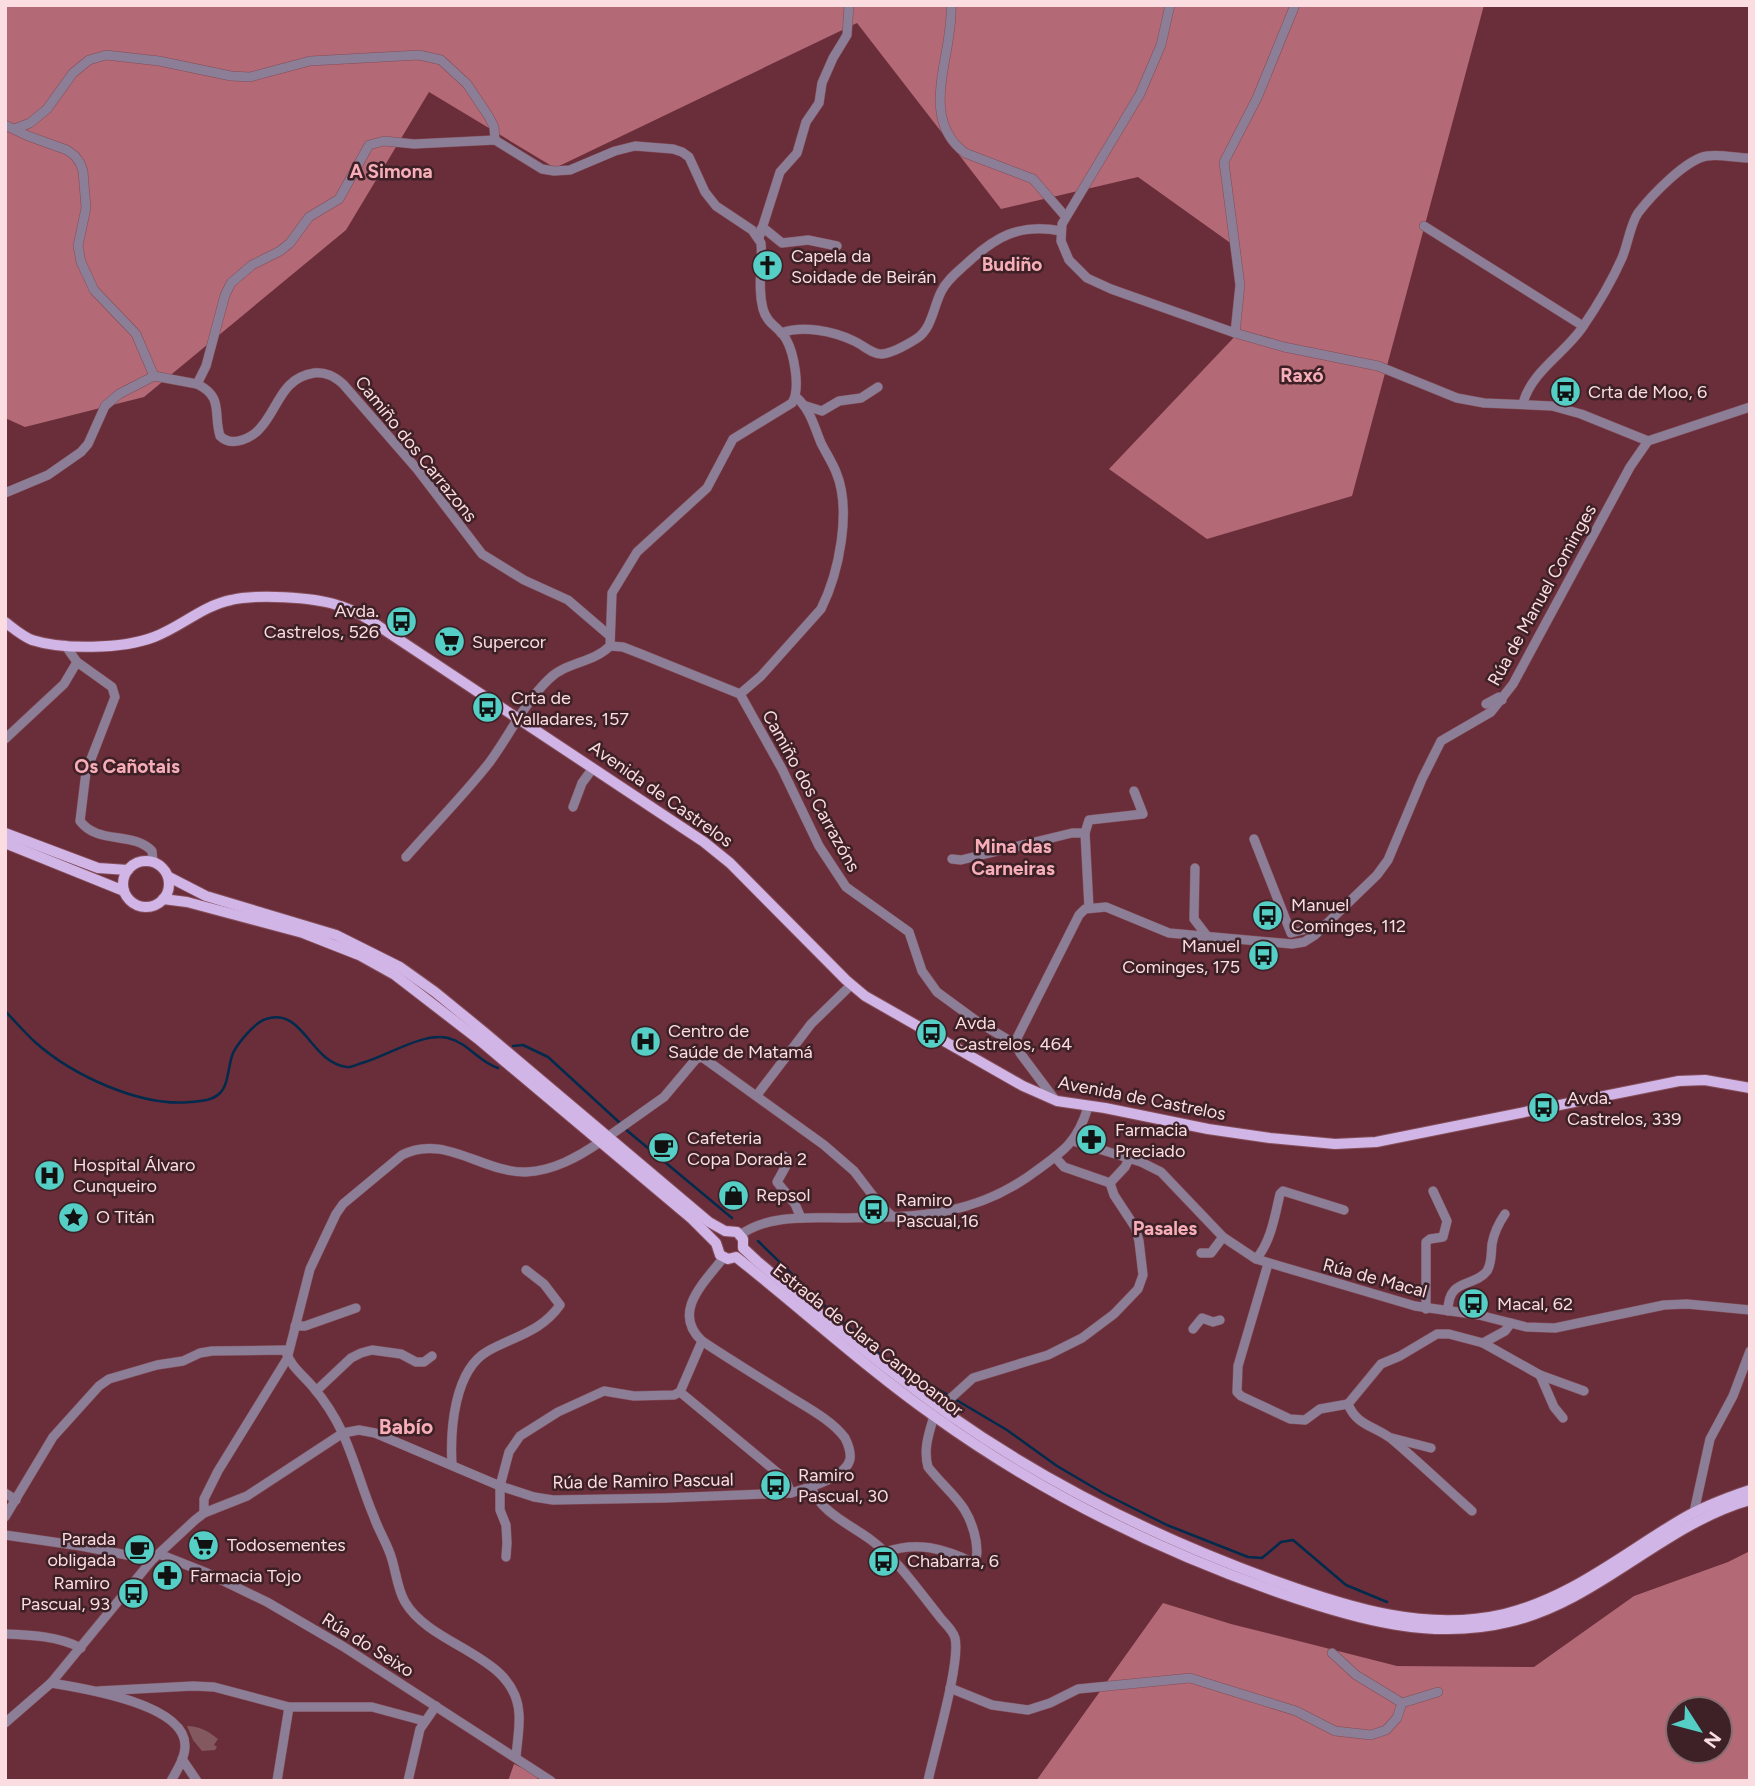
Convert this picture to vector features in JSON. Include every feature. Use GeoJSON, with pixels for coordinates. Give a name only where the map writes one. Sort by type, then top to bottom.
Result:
{"type":"FeatureCollection","features":[{"type":"Feature","properties":{"kind":"main road","name":"Avenida de Castrelos"},"geometry":{"type":"LineString","coordinates":[[5,622],[29,639],[65,645],[113,645],[153,638],[216,604],[234,599],[324,601],[352,611],[380,626],[723,857],[851,985],[878,1004],[965,1055],[1056,1101],[1208,1129],[1304,1142],[1350,1145],[1679,1081],[1705,1080],[1750,1088]]}},
{"type":"Feature","properties":{"kind":"main road"},"geometry":{"type":"LineString","coordinates":[[5,833],[97,868],[128,870]]}},
{"type":"Feature","properties":{"kind":"main road"},"geometry":{"type":"LineString","coordinates":[[5,843],[124,891],[132,902],[144,907],[158,904],[163,899],[167,893],[169,877]]}},
{"type":"Feature","properties":{"kind":"main road"},"geometry":{"type":"LineString","coordinates":[[124,891],[124,876],[128,870],[139,862],[153,862],[160,865],[169,877],[206,896],[336,935],[400,967],[455,1008],[709,1222],[725,1231],[740,1235],[740,1252],[724,1257],[717,1251],[716,1243],[725,1231]]}},
{"type":"Feature","properties":{"kind":"main road"},"geometry":{"type":"LineString","coordinates":[[163,899],[187,902],[303,933],[332,943],[383,968],[429,999],[609,1136],[716,1243]]}},
{"type":"Feature","properties":{"kind":"main road","name":"Estrada de Clara Campoamor"},"geometry":{"type":"LineString","coordinates":[[740,1252],[849,1350],[1046,1477],[1149,1530],[1223,1563],[1349,1605],[1408,1618],[1454,1621],[1506,1614],[1575,1586],[1694,1512],[1750,1490]]}},
{"type":"Feature","properties":{"kind":"main road","name":"Estrada de Clara Campoamor"},"geometry":{"type":"LineString","coordinates":[[940,1408],[1041,1485],[1144,1539],[1242,1580],[1294,1598],[1380,1623],[1414,1628],[1474,1628],[1540,1613],[1579,1595],[1688,1526],[1750,1500]]}},
{"type":"Feature","properties":{"kind":"street"},"geometry":{"type":"LineString","coordinates":[[406,856],[467,789],[538,691],[556,673],[604,652],[610,641],[612,593],[637,552],[707,488],[733,439],[792,403],[796,397],[795,372],[787,341],[771,325],[764,313],[760,296],[760,233],[780,172],[797,153],[806,122],[819,103],[822,83],[847,35],[849,5]]}},
{"type":"Feature","properties":{"kind":"street"},"geometry":{"type":"LineString","coordinates":[[951,5],[952,19],[941,94],[943,128],[965,153],[1033,179],[1065,216]]}},
{"type":"Feature","properties":{"kind":"street"},"geometry":{"type":"LineString","coordinates":[[1170,5],[1161,45],[1131,113],[1065,216],[1060,230],[1064,251],[1069,260],[1087,278],[1099,285],[1236,333],[1310,353],[1378,366],[1432,389],[1470,401],[1552,406],[1581,414],[1648,442],[1750,407]]}},
{"type":"Feature","properties":{"kind":"street"},"geometry":{"type":"LineString","coordinates":[[1236,333],[1240,285],[1224,162],[1257,99],[1295,5]]}},
{"type":"Feature","properties":{"kind":"street"},"geometry":{"type":"LineString","coordinates":[[10,127],[30,123],[47,109],[73,73],[89,60],[106,55],[159,61],[231,76],[250,76],[310,61],[419,55],[441,60],[467,84],[494,127],[495,140]]}},
{"type":"Feature","properties":{"kind":"street"},"geometry":{"type":"LineString","coordinates":[[10,127],[67,150],[80,163],[86,208],[78,246],[81,262],[94,290],[136,334],[154,376]]}},
{"type":"Feature","properties":{"kind":"street"},"geometry":{"type":"LineString","coordinates":[[5,493],[29,485],[71,461],[88,444],[100,414],[111,400],[154,376],[197,384],[206,366],[225,295],[231,283],[252,265],[290,243],[309,217],[335,203],[356,172],[369,145],[384,141],[414,144],[495,140],[542,169],[554,171],[570,170],[615,150],[635,146],[682,152],[694,167],[709,200],[760,233]]}},
{"type":"Feature","properties":{"kind":"street"},"geometry":{"type":"LineString","coordinates":[[1522,403],[1527,390],[1583,326],[1602,297],[1622,258],[1637,214],[1658,191],[1699,158],[1711,155],[1750,158]]}},
{"type":"Feature","properties":{"kind":"street"},"geometry":{"type":"LineString","coordinates":[[1424,226],[1583,326]]}},
{"type":"Feature","properties":{"kind":"street"},"geometry":{"type":"LineString","coordinates":[[781,333],[797,329],[820,331],[855,341],[873,352],[884,354],[922,334],[946,284],[991,242],[1014,231],[1045,228],[1060,230]]}},
{"type":"Feature","properties":{"kind":"street"},"geometry":{"type":"LineString","coordinates":[[760,233],[766,230],[782,243],[808,240],[837,246]]}},
{"type":"Feature","properties":{"kind":"street","name":"Camiño dos Carrazons"},"geometry":{"type":"LineString","coordinates":[[197,384],[214,398],[220,436],[230,442],[237,442],[261,428],[277,399],[300,376],[330,374],[343,384],[417,469],[482,554],[524,580],[568,600],[610,641]]}},
{"type":"Feature","properties":{"kind":"street"},"geometry":{"type":"LineString","coordinates":[[796,397],[806,405],[822,411],[839,401],[861,398],[878,387]]}},
{"type":"Feature","properties":{"kind":"street"},"geometry":{"type":"LineString","coordinates":[[610,641],[740,694],[761,676],[821,609],[828,596],[842,536],[843,502],[837,473],[825,453],[806,405]]}},
{"type":"Feature","properties":{"kind":"street","name":"Rúa de Manuel Cominges"},"geometry":{"type":"LineString","coordinates":[[1089,908],[1106,907],[1164,932],[1292,944],[1304,942],[1319,930],[1377,875],[1388,860],[1441,741],[1492,712],[1513,684],[1630,467],[1648,442]]}},
{"type":"Feature","properties":{"kind":"street"},"geometry":{"type":"LineString","coordinates":[[65,645],[77,662],[112,687],[115,697],[86,772],[80,821],[86,828],[108,837],[141,841],[152,851],[153,862]]}},
{"type":"Feature","properties":{"kind":"street"},"geometry":{"type":"LineString","coordinates":[[5,739],[64,684],[77,662]]}},
{"type":"Feature","properties":{"kind":"street","name":"Camiño dos Carrazóns"},"geometry":{"type":"LineString","coordinates":[[740,694],[782,769],[820,846],[846,887],[909,932],[922,971],[937,992],[978,1022],[1017,1045]]}},
{"type":"Feature","properties":{"kind":"street"},"geometry":{"type":"LineString","coordinates":[[1486,704],[1499,697],[1502,700]]}},
{"type":"Feature","properties":{"kind":"street"},"geometry":{"type":"LineString","coordinates":[[573,807],[582,783],[593,768]]}},
{"type":"Feature","properties":{"kind":"street"},"geometry":{"type":"LineString","coordinates":[[1056,1101],[1024,1059],[1017,1045],[1017,1038],[1070,929],[1079,915],[1089,908],[1085,833],[1089,820],[1143,814],[1134,790]]}},
{"type":"Feature","properties":{"kind":"street"},"geometry":{"type":"LineString","coordinates":[[952,859],[961,860],[1072,833],[1085,833]]}},
{"type":"Feature","properties":{"kind":"street"},"geometry":{"type":"LineString","coordinates":[[1254,839],[1291,933],[1315,927],[1319,930]]}},
{"type":"Feature","properties":{"kind":"street"},"geometry":{"type":"LineString","coordinates":[[1195,868],[1194,919],[1207,936]]}},
{"type":"Feature","properties":{"kind":"street"},"geometry":{"type":"LineString","coordinates":[[757,1095],[816,1018],[851,985]]}},
{"type":"Feature","properties":{"kind":"street"},"geometry":{"type":"LineString","coordinates":[[204,1513],[204,1499],[218,1471],[287,1359],[310,1269],[336,1214],[343,1204],[401,1155],[413,1149],[453,1151],[489,1166],[525,1172],[552,1167],[574,1159],[664,1097],[699,1058],[706,1059],[824,1144],[854,1171],[880,1205],[893,1217]]}},
{"type":"Feature","properties":{"kind":"street"},"geometry":{"type":"LineString","coordinates":[[740,1235],[768,1222],[802,1218],[893,1217],[947,1211],[990,1200],[1017,1186],[1073,1141],[1079,1133],[1088,1107]]}},
{"type":"Feature","properties":{"kind":"street","name":"Rúa de Macal"},"geometry":{"type":"LineString","coordinates":[[1073,1141],[1151,1167],[1167,1177],[1223,1237],[1256,1259],[1426,1309],[1541,1329],[1674,1304],[1750,1310]]}},
{"type":"Feature","properties":{"kind":"street"},"geometry":{"type":"LineString","coordinates":[[784,1156],[787,1164],[777,1182],[795,1204],[802,1218]]}},
{"type":"Feature","properties":{"kind":"street"},"geometry":{"type":"LineString","coordinates":[[1055,1157],[1064,1167],[1110,1183]]}},
{"type":"Feature","properties":{"kind":"street"},"geometry":{"type":"LineString","coordinates":[[1110,1183],[1129,1159]]}},
{"type":"Feature","properties":{"kind":"street"},"geometry":{"type":"LineString","coordinates":[[885,1552],[910,1545],[954,1554],[974,1563],[977,1558],[975,1535],[968,1515],[928,1467],[927,1446],[940,1408],[973,1378],[1048,1355],[1082,1338],[1114,1314],[1138,1289],[1143,1275],[1139,1241],[1135,1227],[1114,1195],[1110,1183]]}},
{"type":"Feature","properties":{"kind":"street"},"geometry":{"type":"LineString","coordinates":[[1256,1259],[1273,1226],[1279,1194],[1283,1191],[1345,1210]]}},
{"type":"Feature","properties":{"kind":"street"},"geometry":{"type":"LineString","coordinates":[[1426,1309],[1426,1242],[1443,1237],[1447,1222],[1433,1191]]}},
{"type":"Feature","properties":{"kind":"street"},"geometry":{"type":"LineString","coordinates":[[1448,1311],[1449,1301],[1459,1284],[1478,1278],[1489,1267],[1495,1231],[1505,1214]]}},
{"type":"Feature","properties":{"kind":"street"},"geometry":{"type":"LineString","coordinates":[[1201,1253],[1211,1252],[1223,1237]]}},
{"type":"Feature","properties":{"kind":"street"},"geometry":{"type":"LineString","coordinates":[[506,1557],[508,1544],[506,1525],[500,1510],[500,1486],[509,1452],[520,1436],[568,1406],[608,1390],[634,1396],[674,1395],[680,1392],[702,1341],[688,1323],[690,1308],[698,1291],[724,1257]]}},
{"type":"Feature","properties":{"kind":"street"},"geometry":{"type":"LineString","coordinates":[[1268,1264],[1238,1366],[1236,1385],[1241,1396],[1290,1419],[1305,1420],[1320,1409],[1348,1404],[1381,1364],[1410,1351],[1430,1337],[1449,1334],[1483,1343],[1539,1375],[1584,1391]]}},
{"type":"Feature","properties":{"kind":"street"},"geometry":{"type":"LineString","coordinates":[[452,1465],[452,1424],[465,1373],[485,1352],[550,1319],[560,1305],[544,1284],[526,1270]]}},
{"type":"Feature","properties":{"kind":"street"},"geometry":{"type":"LineString","coordinates":[[295,1326],[306,1326],[356,1308]]}},
{"type":"Feature","properties":{"kind":"street"},"geometry":{"type":"LineString","coordinates":[[1194,1329],[1202,1318],[1213,1322],[1220,1320]]}},
{"type":"Feature","properties":{"kind":"street"},"geometry":{"type":"LineString","coordinates":[[1483,1343],[1505,1331],[1511,1322]]}},
{"type":"Feature","properties":{"kind":"street","name":"Rúa de Ramiro Pascual"},"geometry":{"type":"LineString","coordinates":[[342,1433],[359,1430],[374,1433],[500,1486],[534,1497],[572,1500],[791,1493],[811,1487],[845,1469],[850,1457],[845,1439],[831,1424],[702,1341]]}},
{"type":"Feature","properties":{"kind":"street"},"geometry":{"type":"LineString","coordinates":[[5,1517],[52,1437],[99,1386],[109,1379],[183,1361],[200,1353],[285,1349],[287,1359],[316,1391],[342,1433],[390,1553],[401,1596],[430,1630],[502,1674],[513,1693],[520,1712],[516,1756]]}},
{"type":"Feature","properties":{"kind":"street"},"geometry":{"type":"LineString","coordinates":[[316,1391],[351,1358],[361,1353],[372,1350],[401,1354],[416,1362],[424,1362],[432,1356]]}},
{"type":"Feature","properties":{"kind":"street"},"geometry":{"type":"LineString","coordinates":[[1694,1512],[1710,1439],[1733,1396],[1750,1351]]}},
{"type":"Feature","properties":{"kind":"street"},"geometry":{"type":"LineString","coordinates":[[1539,1375],[1554,1407],[1563,1419]]}},
{"type":"Feature","properties":{"kind":"street"},"geometry":{"type":"LineString","coordinates":[[680,1392],[785,1479],[791,1493]]}},
{"type":"Feature","properties":{"kind":"street"},"geometry":{"type":"LineString","coordinates":[[1348,1404],[1361,1424],[1391,1438],[1431,1448]]}},
{"type":"Feature","properties":{"kind":"street"},"geometry":{"type":"LineString","coordinates":[[5,1723],[51,1683],[155,1557],[204,1513],[247,1496],[342,1433]]}},
{"type":"Feature","properties":{"kind":"street"},"geometry":{"type":"LineString","coordinates":[[1391,1438],[1472,1511]]}},
{"type":"Feature","properties":{"kind":"street"},"geometry":{"type":"LineString","coordinates":[[811,1487],[816,1498],[829,1510],[885,1552],[954,1635],[955,1654],[950,1688],[928,1781]]}},
{"type":"Feature","properties":{"kind":"street"},"geometry":{"type":"LineString","coordinates":[[5,1493],[16,1500]]}},
{"type":"Feature","properties":{"kind":"street","name":"Rúa do Seixo"},"geometry":{"type":"LineString","coordinates":[[5,1535],[155,1557],[207,1573],[267,1602],[344,1647],[551,1781]]}},
{"type":"Feature","properties":{"kind":"street"},"geometry":{"type":"LineString","coordinates":[[5,1634],[37,1635],[81,1648]]}},
{"type":"Feature","properties":{"kind":"street"},"geometry":{"type":"LineString","coordinates":[[1332,1653],[1356,1675],[1402,1703],[1438,1692]]}},
{"type":"Feature","properties":{"kind":"street"},"geometry":{"type":"LineString","coordinates":[[950,1688],[992,1705],[1028,1710],[1078,1689],[1190,1678],[1296,1711],[1335,1731],[1371,1735],[1386,1730],[1397,1718],[1402,1703]]}},
{"type":"Feature","properties":{"kind":"street"},"geometry":{"type":"LineString","coordinates":[[51,1683],[99,1691],[156,1710],[172,1721],[182,1733],[185,1745],[182,1759],[171,1781]]}},
{"type":"Feature","properties":{"kind":"street"},"geometry":{"type":"LineString","coordinates":[[99,1691],[214,1687],[289,1707],[372,1707],[424,1721]]}},
{"type":"Feature","properties":{"kind":"street"},"geometry":{"type":"LineString","coordinates":[[408,1781],[424,1721],[436,1706]]}},
{"type":"Feature","properties":{"kind":"street"},"geometry":{"type":"LineString","coordinates":[[277,1781],[289,1707]]}},
{"type":"Feature","properties":{"kind":"street"},"geometry":{"type":"LineString","coordinates":[[182,1759],[197,1781]]}},
{"type":"Feature","properties":{"kind":"shaded area"},"geometry":{"type":"Polygon","coordinates":[[[5,5],[1484,5],[1352,496],[1207,539],[1109,469],[1240,331],[1236,247],[1138,177],[1001,209],[857,23],[555,168],[429,92],[346,230],[144,397],[25,427],[5,418],[5,5]]]}},
{"type":"Feature","properties":{"kind":"shaded area"},"geometry":{"type":"Polygon","coordinates":[[[1750,1551],[1750,1781],[1036,1781],[1163,1603],[1231,1624],[1397,1666],[1534,1667],[1634,1596],[1728,1562],[1750,1551]]]}},
{"type":"Feature","properties":{"kind":"shaded area"},"geometry":{"type":"Polygon","coordinates":[[[187,1726],[196,1727],[218,1739],[214,1745],[217,1747],[215,1750],[202,1751],[187,1726]]]}},
{"type":"Feature","properties":{"kind":"shaded area"},"geometry":{"type":"Polygon","coordinates":[[[514,1764],[539,1776],[539,1781],[508,1781],[514,1764]]]}},
{"type":"Feature","properties":{"kind":"waterway"},"geometry":{"type":"LineString","coordinates":[[5,1011],[50,1054],[87,1077],[129,1094],[171,1102],[202,1101],[217,1096],[225,1085],[233,1053],[243,1039],[262,1021],[279,1017],[299,1028],[324,1056],[347,1067],[372,1060],[416,1041],[438,1037],[455,1040],[498,1068]]}},
{"type":"Feature","properties":{"kind":"waterway"},"geometry":{"type":"LineString","coordinates":[[513,1046],[523,1045],[548,1057],[620,1123]]}},
{"type":"Feature","properties":{"kind":"waterway"},"geometry":{"type":"LineString","coordinates":[[624,1128],[732,1218]]}},
{"type":"Feature","properties":{"kind":"waterway"},"geometry":{"type":"LineString","coordinates":[[758,1241],[833,1314],[882,1356],[1007,1430],[1057,1466],[1103,1493],[1167,1525],[1248,1557],[1262,1558],[1281,1542],[1293,1540],[1346,1585],[1387,1602]]}},
{"type":"Feature","properties":{"kind":"place","name":"Capela da Soidade de Beirán"},"geometry":{"type":"Point","coordinates":[768,266]}},
{"type":"Feature","properties":{"kind":"place","name":"Crta de Moo, 6"},"geometry":{"type":"Point","coordinates":[1565,392]}},
{"type":"Feature","properties":{"kind":"place","name":"Avda. Castrelos, 526"},"geometry":{"type":"Point","coordinates":[402,621]}},
{"type":"Feature","properties":{"kind":"place","name":"Supercor"},"geometry":{"type":"Point","coordinates":[449,642]}},
{"type":"Feature","properties":{"kind":"place","name":"Crta de Valladares, 157"},"geometry":{"type":"Point","coordinates":[488,708]}},
{"type":"Feature","properties":{"kind":"place","name":"Manuel Cominges, 112"},"geometry":{"type":"Point","coordinates":[1268,915]}},
{"type":"Feature","properties":{"kind":"place","name":"Manuel Cominges, 175"},"geometry":{"type":"Point","coordinates":[1263,956]}},
{"type":"Feature","properties":{"kind":"place","name":"Avda Castrelos, 464"},"geometry":{"type":"Point","coordinates":[932,1033]}},
{"type":"Feature","properties":{"kind":"place","name":"Centro de Saúde de Matamá"},"geometry":{"type":"Point","coordinates":[645,1041]}},
{"type":"Feature","properties":{"kind":"place","name":"Avda. Castrelos, 339"},"geometry":{"type":"Point","coordinates":[1544,1108]}},
{"type":"Feature","properties":{"kind":"place","name":"Farmacia Preciado"},"geometry":{"type":"Point","coordinates":[1092,1140]}},
{"type":"Feature","properties":{"kind":"place","name":"Cafeteria Copa Dorada 2"},"geometry":{"type":"Point","coordinates":[664,1148]}},
{"type":"Feature","properties":{"kind":"place","name":"Hospital Álvaro Cunqueiro"},"geometry":{"type":"Point","coordinates":[50,1175]}},
{"type":"Feature","properties":{"kind":"place","name":"Repsol"},"geometry":{"type":"Point","coordinates":[733,1195]}},
{"type":"Feature","properties":{"kind":"place","name":"Ramiro Pascual,16"},"geometry":{"type":"Point","coordinates":[873,1210]}},
{"type":"Feature","properties":{"kind":"place","name":"O Titán"},"geometry":{"type":"Point","coordinates":[73,1217]}},
{"type":"Feature","properties":{"kind":"place","name":"Macal, 62"},"geometry":{"type":"Point","coordinates":[1474,1304]}},
{"type":"Feature","properties":{"kind":"place","name":"Ramiro Pascual, 30"},"geometry":{"type":"Point","coordinates":[775,1485]}},
{"type":"Feature","properties":{"kind":"place","name":"Todosementes"},"geometry":{"type":"Point","coordinates":[204,1545]}},
{"type":"Feature","properties":{"kind":"place","name":"Parada obligada"},"geometry":{"type":"Point","coordinates":[139,1549]}},
{"type":"Feature","properties":{"kind":"place","name":"Chabarra, 6"},"geometry":{"type":"Point","coordinates":[884,1561]}},
{"type":"Feature","properties":{"kind":"place","name":"Farmacia Tojo"},"geometry":{"type":"Point","coordinates":[167,1576]}},
{"type":"Feature","properties":{"kind":"place","name":"Ramiro Pascual, 93"},"geometry":{"type":"Point","coordinates":[133,1593]}},
{"type":"Feature","properties":{"kind":"district","name":"A Simona"},"geometry":{"type":"Point","coordinates":[391,171]}},
{"type":"Feature","properties":{"kind":"district","name":"Budiño"},"geometry":{"type":"Point","coordinates":[1012,264]}},
{"type":"Feature","properties":{"kind":"district","name":"Raxó"},"geometry":{"type":"Point","coordinates":[1302,375]}},
{"type":"Feature","properties":{"kind":"district","name":"Os Cañotais"},"geometry":{"type":"Point","coordinates":[127,766]}},
{"type":"Feature","properties":{"kind":"district","name":"Mina das Carneiras"},"geometry":{"type":"Point","coordinates":[1013,857]}},
{"type":"Feature","properties":{"kind":"district","name":"Pasales"},"geometry":{"type":"Point","coordinates":[1165,1228]}},
{"type":"Feature","properties":{"kind":"district","name":"Babío"},"geometry":{"type":"Point","coordinates":[406,1426]}}]}
